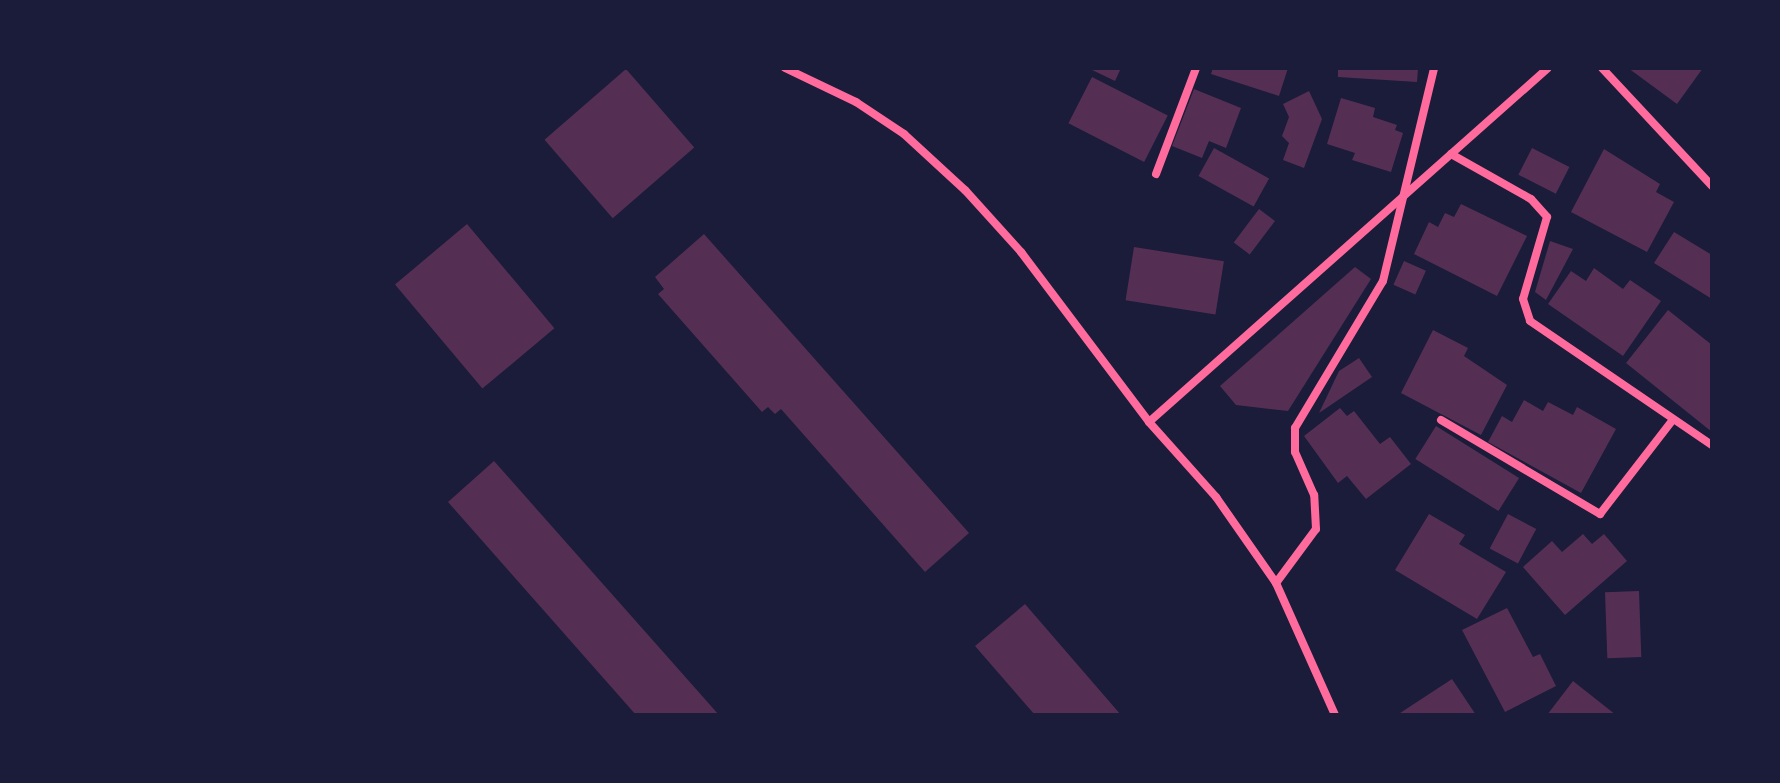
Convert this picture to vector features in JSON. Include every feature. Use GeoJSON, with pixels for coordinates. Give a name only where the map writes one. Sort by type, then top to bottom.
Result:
{"type":"FeatureCollection","features":[{"type":"Feature","properties":{"kind":"street"},"geometry":{"type":"LineString","coordinates":[[785,68],[888,122],[965,190],[1021,252],[1149,422],[1216,497],[1276,583],[1335,715]]}},
{"type":"Feature","properties":{"kind":"street"},"geometry":{"type":"LineString","coordinates":[[1156,174],[1196,68]]}},
{"type":"Feature","properties":{"kind":"street"},"geometry":{"type":"LineString","coordinates":[[1276,583],[1316,529],[1314,495],[1295,452],[1295,428],[1383,281],[1400,199],[1422,131],[1434,68]]}},
{"type":"Feature","properties":{"kind":"street"},"geometry":{"type":"LineString","coordinates":[[1149,422],[1548,68]]}},
{"type":"Feature","properties":{"kind":"street"},"geometry":{"type":"LineString","coordinates":[[1602,68],[1712,186]]}},
{"type":"Feature","properties":{"kind":"street"},"geometry":{"type":"LineString","coordinates":[[1451,154],[1531,199],[1547,217],[1523,299],[1530,321],[1620,379],[1672,421],[1712,445]]}},
{"type":"Feature","properties":{"kind":"street"},"geometry":{"type":"LineString","coordinates":[[1441,420],[1600,514],[1672,421]]}},
{"type":"Feature","properties":{"kind":"building"},"geometry":{"type":"Polygon","coordinates":[[[1088,68],[1121,68],[1115,81],[1088,68]]]}},
{"type":"Feature","properties":{"kind":"building"},"geometry":{"type":"Polygon","coordinates":[[[1213,68],[1288,68],[1279,96],[1211,74],[1213,68]]]}},
{"type":"Feature","properties":{"kind":"building"},"geometry":{"type":"Polygon","coordinates":[[[1338,68],[1418,68],[1417,82],[1338,77],[1338,68]]]}},
{"type":"Feature","properties":{"kind":"building"},"geometry":{"type":"Polygon","coordinates":[[[1628,68],[1703,68],[1677,104],[1628,68]]]}},
{"type":"Feature","properties":{"kind":"building"},"geometry":{"type":"Polygon","coordinates":[[[626,69],[694,147],[613,218],[544,140],[626,69]]]}},
{"type":"Feature","properties":{"kind":"building"},"geometry":{"type":"Polygon","coordinates":[[[1092,77],[1168,116],[1144,162],[1068,123],[1092,77]]]}},
{"type":"Feature","properties":{"kind":"building"},"geometry":{"type":"Polygon","coordinates":[[[1194,89],[1241,108],[1226,148],[1209,141],[1202,158],[1172,146],[1194,89]]]}},
{"type":"Feature","properties":{"kind":"building"},"geometry":{"type":"Polygon","coordinates":[[[1309,91],[1322,119],[1304,168],[1283,160],[1289,143],[1282,136],[1289,117],[1283,104],[1309,91]]]}},
{"type":"Feature","properties":{"kind":"building"},"geometry":{"type":"Polygon","coordinates":[[[1341,98],[1375,108],[1373,117],[1397,125],[1395,130],[1403,133],[1391,172],[1352,160],[1355,153],[1327,144],[1341,98]]]}},
{"type":"Feature","properties":{"kind":"building"},"geometry":{"type":"Polygon","coordinates":[[[1214,148],[1269,179],[1254,207],[1198,176],[1214,148]]]}},
{"type":"Feature","properties":{"kind":"building"},"geometry":{"type":"Polygon","coordinates":[[[1532,148],[1569,167],[1556,194],[1518,175],[1532,148]]]}},
{"type":"Feature","properties":{"kind":"building"},"geometry":{"type":"Polygon","coordinates":[[[1604,149],[1660,184],[1656,192],[1674,202],[1647,252],[1571,212],[1604,149]]]}},
{"type":"Feature","properties":{"kind":"building"},"geometry":{"type":"Polygon","coordinates":[[[1461,204],[1527,236],[1497,296],[1414,254],[1429,222],[1438,227],[1445,213],[1454,217],[1461,204]]]}},
{"type":"Feature","properties":{"kind":"building"},"geometry":{"type":"Polygon","coordinates":[[[1259,209],[1275,221],[1250,255],[1234,243],[1259,209]]]}},
{"type":"Feature","properties":{"kind":"building"},"geometry":{"type":"Polygon","coordinates":[[[467,224],[554,328],[482,389],[395,284],[467,224]]]}},
{"type":"Feature","properties":{"kind":"building"},"geometry":{"type":"Polygon","coordinates":[[[1674,232],[1712,255],[1712,299],[1654,263],[1674,232]]]}},
{"type":"Feature","properties":{"kind":"building"},"geometry":{"type":"Polygon","coordinates":[[[704,234],[969,533],[925,572],[781,409],[775,414],[768,407],[762,412],[658,294],[664,289],[655,277],[704,234]]]}},
{"type":"Feature","properties":{"kind":"building"},"geometry":{"type":"Polygon","coordinates":[[[1550,241],[1573,249],[1546,300],[1535,292],[1550,241]]]}},
{"type":"Feature","properties":{"kind":"building"},"geometry":{"type":"Polygon","coordinates":[[[1134,247],[1224,261],[1215,315],[1126,300],[1134,247]]]}},
{"type":"Feature","properties":{"kind":"building"},"geometry":{"type":"Polygon","coordinates":[[[1404,261],[1426,271],[1415,295],[1393,285],[1404,261]]]}},
{"type":"Feature","properties":{"kind":"building"},"geometry":{"type":"Polygon","coordinates":[[[1355,267],[1371,279],[1288,411],[1236,405],[1220,386],[1355,267]]]}},
{"type":"Feature","properties":{"kind":"building"},"geometry":{"type":"Polygon","coordinates":[[[1594,268],[1623,289],[1630,280],[1661,301],[1623,356],[1548,304],[1571,271],[1586,281],[1594,268]]]}},
{"type":"Feature","properties":{"kind":"building"},"geometry":{"type":"Polygon","coordinates":[[[1668,310],[1712,345],[1712,432],[1626,363],[1668,310]]]}},
{"type":"Feature","properties":{"kind":"building"},"geometry":{"type":"Polygon","coordinates":[[[1433,330],[1468,348],[1464,356],[1507,385],[1481,435],[1401,393],[1433,330]]]}},
{"type":"Feature","properties":{"kind":"building"},"geometry":{"type":"Polygon","coordinates":[[[1359,358],[1372,377],[1319,413],[1339,371],[1359,358]]]}},
{"type":"Feature","properties":{"kind":"building"},"geometry":{"type":"Polygon","coordinates":[[[1524,400],[1543,411],[1548,402],[1573,415],[1577,407],[1616,429],[1581,493],[1488,442],[1502,416],[1512,422],[1524,400]]]}},
{"type":"Feature","properties":{"kind":"building"},"geometry":{"type":"Polygon","coordinates":[[[1340,408],[1347,416],[1354,411],[1380,444],[1390,437],[1411,464],[1366,499],[1347,476],[1338,483],[1304,436],[1340,408]]]}},
{"type":"Feature","properties":{"kind":"building"},"geometry":{"type":"Polygon","coordinates":[[[1436,426],[1519,478],[1498,511],[1415,459],[1436,426]]]}},
{"type":"Feature","properties":{"kind":"building"},"geometry":{"type":"Polygon","coordinates":[[[494,461],[719,715],[636,715],[448,502],[494,461]]]}},
{"type":"Feature","properties":{"kind":"building"},"geometry":{"type":"Polygon","coordinates":[[[1429,514],[1465,535],[1459,544],[1506,572],[1477,619],[1395,570],[1429,514]]]}},
{"type":"Feature","properties":{"kind":"building"},"geometry":{"type":"Polygon","coordinates":[[[1508,514],[1536,529],[1518,563],[1490,548],[1508,514]]]}},
{"type":"Feature","properties":{"kind":"building"},"geometry":{"type":"Polygon","coordinates":[[[1583,534],[1592,544],[1604,534],[1627,561],[1565,615],[1523,567],[1552,541],[1562,552],[1583,534]]]}},
{"type":"Feature","properties":{"kind":"building"},"geometry":{"type":"Polygon","coordinates":[[[1639,591],[1641,657],[1607,658],[1605,592],[1639,591]]]}},
{"type":"Feature","properties":{"kind":"building"},"geometry":{"type":"Polygon","coordinates":[[[1025,604],[1121,715],[1035,715],[975,646],[1025,604]]]}},
{"type":"Feature","properties":{"kind":"building"},"geometry":{"type":"Polygon","coordinates":[[[1507,608],[1533,657],[1540,654],[1556,686],[1505,712],[1462,630],[1507,608]]]}},
{"type":"Feature","properties":{"kind":"building"},"geometry":{"type":"Polygon","coordinates":[[[1452,679],[1476,715],[1397,715],[1452,679]]]}},
{"type":"Feature","properties":{"kind":"building"},"geometry":{"type":"Polygon","coordinates":[[[1573,681],[1616,715],[1547,715],[1573,681]]]}}]}
